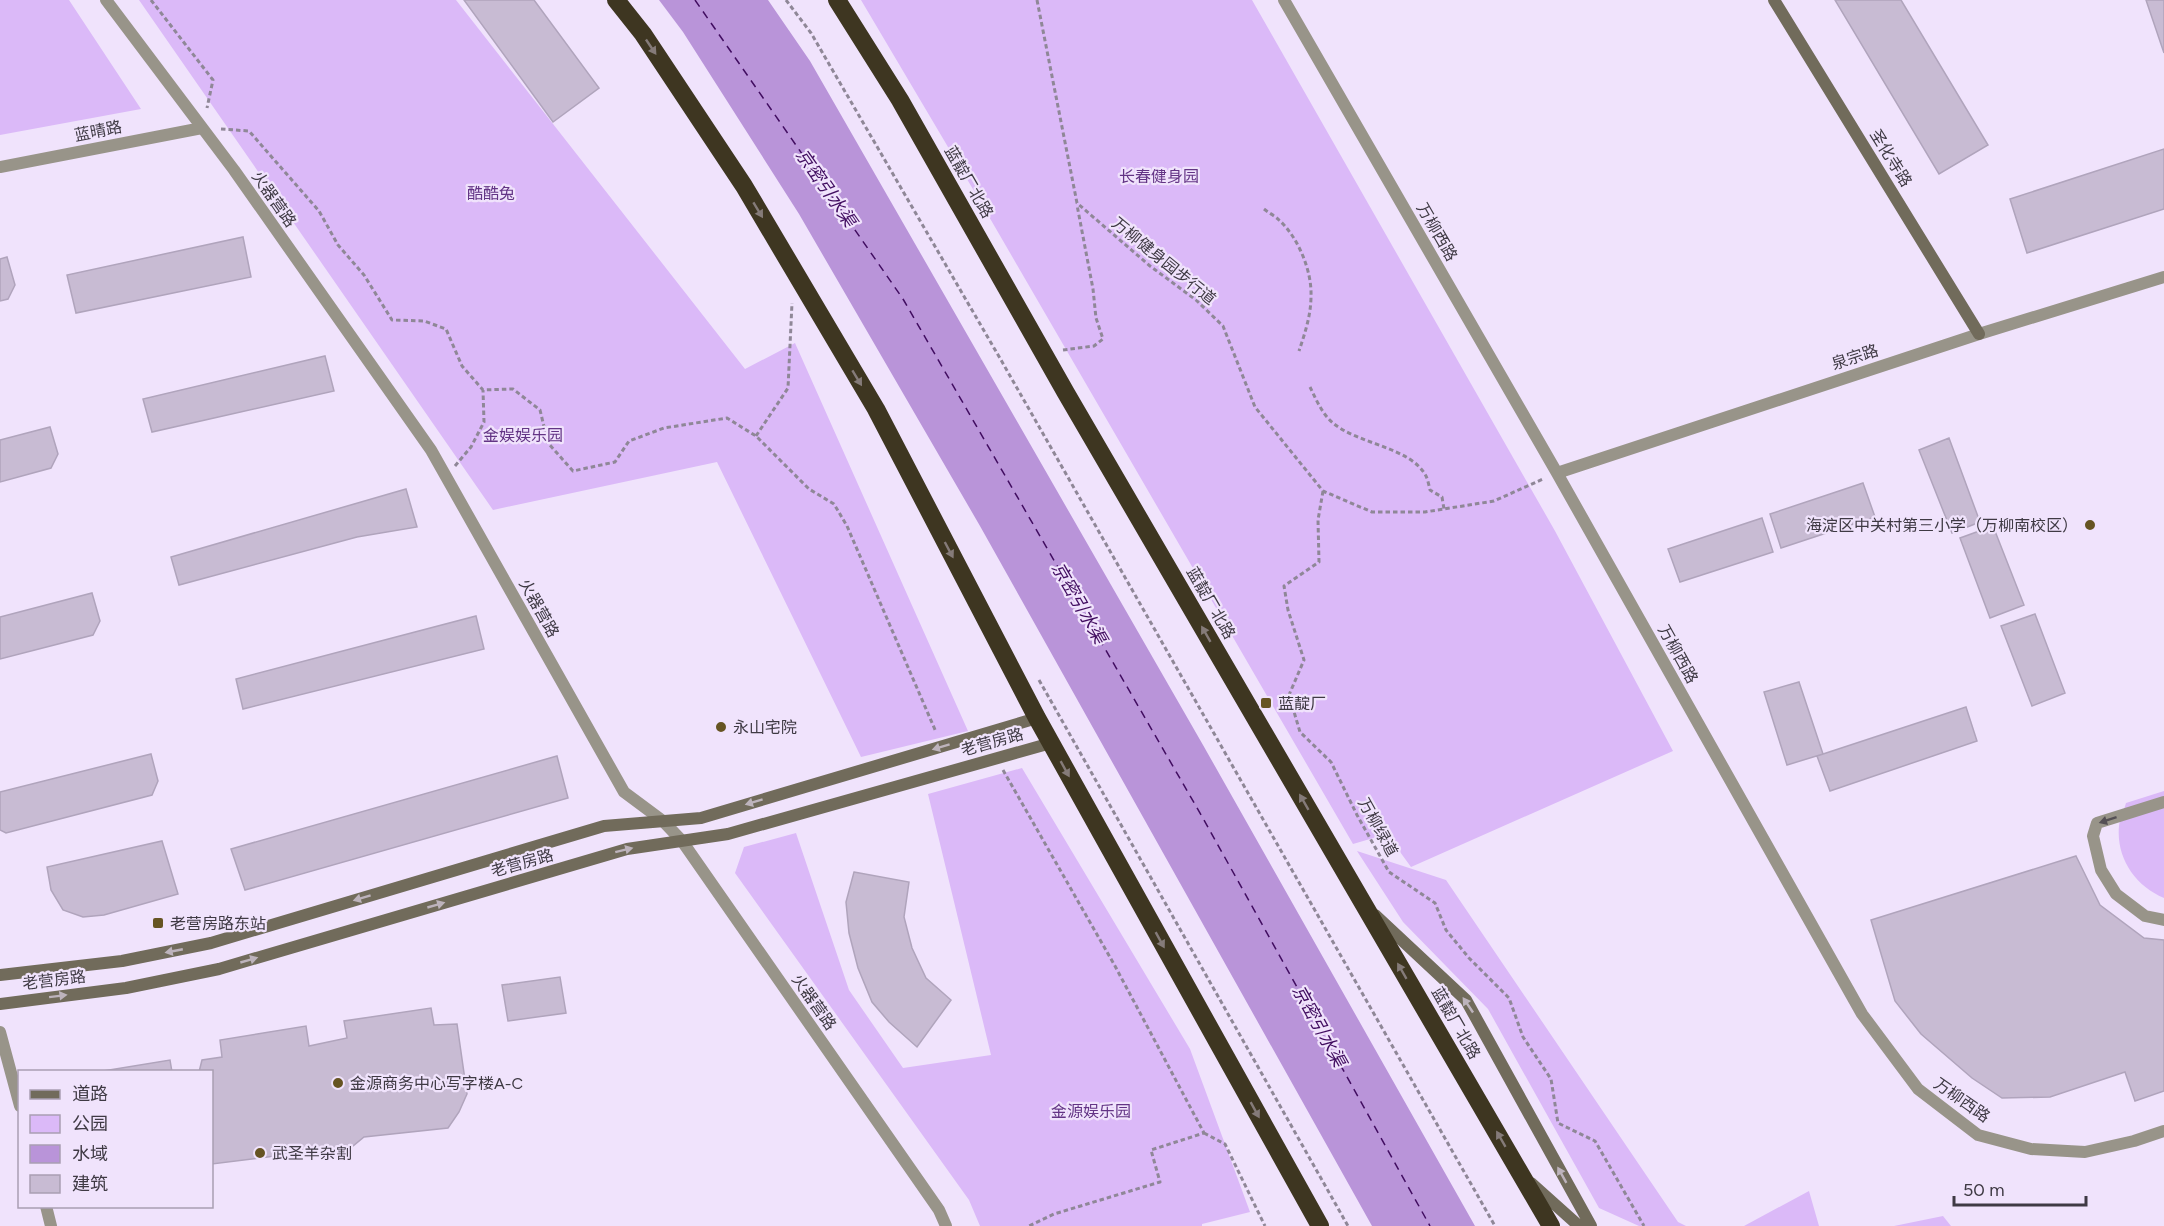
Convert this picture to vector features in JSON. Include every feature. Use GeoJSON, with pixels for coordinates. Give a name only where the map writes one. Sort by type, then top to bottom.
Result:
{"type":"FeatureCollection","features":[{"type":"Feature","properties":{"kind":"highway"},"geometry":{"type":"LineString","coordinates":[[616,0],[643,34],[744,186],[876,410],[1037,718],[1320,1226]]}},
{"type":"Feature","properties":{"kind":"highway","name":"蓝靛厂北路"},"geometry":{"type":"LineString","coordinates":[[837,0],[900,100],[1066,393],[1551,1226]]}},
{"type":"Feature","properties":{"kind":"street","name":"火器营路"},"geometry":{"type":"LineString","coordinates":[[106,0],[202,128],[431,450],[624,792],[663,821],[682,841],[939,1210],[946,1226]]}},
{"type":"Feature","properties":{"kind":"street","name":"万柳西路"},"geometry":{"type":"LineString","coordinates":[[1284,0],[1557,473],[1862,1014],[1918,1089],[1978,1135],[2031,1149],[2085,1152],[2134,1141],[2164,1131]]}},
{"type":"Feature","properties":{"kind":"street","name":"圣化寺路"},"geometry":{"type":"LineString","coordinates":[[1774,0],[1979,334]]}},
{"type":"Feature","properties":{"kind":"street","name":"蓝晴路"},"geometry":{"type":"LineString","coordinates":[[0,167],[202,128]]}},
{"type":"Feature","properties":{"kind":"street","name":"泉宗路"},"geometry":{"type":"LineString","coordinates":[[1557,473],[1979,334],[2164,277]]}},
{"type":"Feature","properties":{"kind":"street","name":"老营房路"},"geometry":{"type":"LineString","coordinates":[[0,975],[122,961],[211,943],[604,826],[701,818],[1037,718]]}},
{"type":"Feature","properties":{"kind":"street","name":"老营房路"},"geometry":{"type":"LineString","coordinates":[[0,1004],[126,988],[219,969],[627,849],[728,834],[1051,743]]}},
{"type":"Feature","properties":{"kind":"street"},"geometry":{"type":"LineString","coordinates":[[2164,802],[2097,823],[2094,836],[2101,870],[2116,894],[2145,916],[2164,920]]}},
{"type":"Feature","properties":{"kind":"street"},"geometry":{"type":"LineString","coordinates":[[1364,904],[1466,1000],[1591,1226]]}},
{"type":"Feature","properties":{"kind":"street"},"geometry":{"type":"LineString","coordinates":[[0,1032],[18,1099]]}},
{"type":"Feature","properties":{"kind":"street"},"geometry":{"type":"LineString","coordinates":[[1521,1174],[1579,1226]]}},
{"type":"Feature","properties":{"kind":"street"},"geometry":{"type":"LineString","coordinates":[[46,1208],[51,1226]]}},
{"type":"Feature","properties":{"kind":"path"},"geometry":{"type":"LineString","coordinates":[[151,0],[213,80],[202,128],[249,130],[319,211],[338,245],[364,275],[392,320],[424,321],[446,329],[462,366],[483,390],[484,422],[471,447],[446,476]]}},
{"type":"Feature","properties":{"kind":"path"},"geometry":{"type":"LineString","coordinates":[[786,0],[812,33],[1495,1226]]}},
{"type":"Feature","properties":{"kind":"path"},"geometry":{"type":"LineString","coordinates":[[1037,0],[1093,289],[1096,318],[1102,339],[1094,346],[1059,350]]}},
{"type":"Feature","properties":{"kind":"path","name":"万柳健身园步行道"},"geometry":{"type":"LineString","coordinates":[[1077,203],[1150,266],[1196,300],[1223,326],[1255,406],[1323,491],[1372,512],[1425,513],[1494,501],[1557,473]]}},
{"type":"Feature","properties":{"kind":"path"},"geometry":{"type":"LineString","coordinates":[[1264,209],[1280,221],[1292,237],[1308,271],[1311,294],[1309,318],[1299,351]]}},
{"type":"Feature","properties":{"kind":"path"},"geometry":{"type":"LineString","coordinates":[[1172,291],[1176,285]]}},
{"type":"Feature","properties":{"kind":"path"},"geometry":{"type":"LineString","coordinates":[[756,436],[788,388],[792,303]]}},
{"type":"Feature","properties":{"kind":"path"},"geometry":{"type":"LineString","coordinates":[[1310,387],[1330,421],[1343,431],[1402,455],[1414,463],[1425,475],[1430,490],[1442,497],[1444,509]]}},
{"type":"Feature","properties":{"kind":"path"},"geometry":{"type":"LineString","coordinates":[[483,390],[513,389],[540,410],[548,443],[573,471],[615,462],[629,441],[664,428],[727,418],[756,436],[809,489],[834,504],[847,526],[936,732]]}},
{"type":"Feature","properties":{"kind":"path","name":"万柳绿道"},"geometry":{"type":"LineString","coordinates":[[1323,491],[1318,520],[1319,562],[1284,586],[1288,610],[1304,660],[1288,695],[1300,732],[1331,762],[1389,872],[1435,903],[1446,930],[1509,998],[1523,1037],[1551,1079],[1558,1123],[1594,1142],[1644,1226]]}},
{"type":"Feature","properties":{"kind":"path"},"geometry":{"type":"LineString","coordinates":[[997,758],[1115,966],[1204,1132],[1225,1144],[1265,1226]]}},
{"type":"Feature","properties":{"kind":"path"},"geometry":{"type":"LineString","coordinates":[[1029,1226],[1054,1214],[1160,1182],[1151,1150],[1204,1132]]}},
{"type":"Feature","properties":{"kind":"green space"},"geometry":{"type":"Polygon","coordinates":[[[0,0],[69,0],[141,109],[0,135],[0,0]]]}},
{"type":"Feature","properties":{"kind":"green space"},"geometry":{"type":"Polygon","coordinates":[[[139,0],[456,0],[745,369],[795,343],[968,731],[861,757],[717,462],[493,510],[139,0]]]}},
{"type":"Feature","properties":{"kind":"green space","name":"长春健身园"},"geometry":{"type":"Polygon","coordinates":[[[861,0],[1252,0],[1555,531],[1673,751],[1411,867],[1387,834],[1353,844],[861,0]]]}},
{"type":"Feature","properties":{"kind":"green space","name":"金源娱乐园"},"geometry":{"type":"Polygon","coordinates":[[[1022,768],[1190,1049],[1250,1212],[1202,1224],[1202,1226],[980,1226],[969,1200],[735,873],[744,847],[796,833],[849,990],[903,1068],[991,1055],[928,794],[1022,768]]]}},
{"type":"Feature","properties":{"kind":"green space"},"geometry":{"type":"Polygon","coordinates":[[[2164,791],[2164,898],[2144,886],[2130,870],[2124,860],[2119,838],[2120,823],[2126,803],[2164,791]]]}},
{"type":"Feature","properties":{"kind":"green space"},"geometry":{"type":"Polygon","coordinates":[[[1357,851],[1446,880],[1678,1222],[1686,1226],[1639,1226],[1599,1208],[1488,1009],[1403,922],[1357,851]]]}},
{"type":"Feature","properties":{"kind":"green space"},"geometry":{"type":"Polygon","coordinates":[[[1809,1191],[1819,1226],[1744,1226],[1809,1191]]]}},
{"type":"Feature","properties":{"kind":"green space"},"geometry":{"type":"Polygon","coordinates":[[[1943,1216],[1951,1226],[1894,1226],[1943,1216]]]}},
{"type":"Feature","properties":{"kind":"water","name":"京密引水渠"},"geometry":{"type":"Polygon","coordinates":[[[659,0],[768,0],[810,61],[1203,745],[1475,1226],[1372,1226],[980,526],[799,214],[683,32],[659,0]]]}},
{"type":"Feature","properties":{"kind":"building"},"geometry":{"type":"Polygon","coordinates":[[[464,0],[534,0],[599,88],[553,122],[464,0]]]}},
{"type":"Feature","properties":{"kind":"building"},"geometry":{"type":"Polygon","coordinates":[[[1835,0],[1901,0],[1988,145],[1939,174],[1835,0]]]}},
{"type":"Feature","properties":{"kind":"building"},"geometry":{"type":"Polygon","coordinates":[[[2146,0],[2164,0],[2164,53],[2146,0]]]}},
{"type":"Feature","properties":{"kind":"building"},"geometry":{"type":"Polygon","coordinates":[[[2164,149],[2164,209],[2027,253],[2010,199],[2164,149]]]}},
{"type":"Feature","properties":{"kind":"building"},"geometry":{"type":"Polygon","coordinates":[[[243,237],[251,277],[76,313],[67,275],[243,237]]]}},
{"type":"Feature","properties":{"kind":"building"},"geometry":{"type":"Polygon","coordinates":[[[7,257],[15,285],[8,299],[0,301],[0,259],[7,257]]]}},
{"type":"Feature","properties":{"kind":"building"},"geometry":{"type":"Polygon","coordinates":[[[325,356],[334,391],[152,432],[143,399],[325,356]]]}},
{"type":"Feature","properties":{"kind":"building"},"geometry":{"type":"Polygon","coordinates":[[[50,427],[58,454],[51,468],[0,482],[0,440],[50,427]]]}},
{"type":"Feature","properties":{"kind":"building"},"geometry":{"type":"Polygon","coordinates":[[[1949,438],[1980,522],[1952,533],[1919,450],[1949,438]]]}},
{"type":"Feature","properties":{"kind":"building"},"geometry":{"type":"Polygon","coordinates":[[[1863,483],[1875,517],[1781,548],[1770,514],[1863,483]]]}},
{"type":"Feature","properties":{"kind":"building"},"geometry":{"type":"Polygon","coordinates":[[[406,489],[417,527],[357,537],[179,585],[171,557],[406,489]]]}},
{"type":"Feature","properties":{"kind":"building"},"geometry":{"type":"Polygon","coordinates":[[[1762,518],[1773,552],[1680,582],[1668,549],[1762,518]]]}},
{"type":"Feature","properties":{"kind":"building"},"geometry":{"type":"Polygon","coordinates":[[[1993,526],[2024,605],[1990,618],[1960,538],[1993,526]]]}},
{"type":"Feature","properties":{"kind":"building"},"geometry":{"type":"Polygon","coordinates":[[[92,593],[100,621],[93,635],[0,659],[0,617],[92,593]]]}},
{"type":"Feature","properties":{"kind":"building"},"geometry":{"type":"Polygon","coordinates":[[[2035,614],[2065,693],[2032,706],[2001,626],[2035,614]]]}},
{"type":"Feature","properties":{"kind":"building"},"geometry":{"type":"Polygon","coordinates":[[[476,616],[484,649],[243,709],[236,679],[476,616]]]}},
{"type":"Feature","properties":{"kind":"building"},"geometry":{"type":"Polygon","coordinates":[[[1799,682],[1823,754],[1787,765],[1764,692],[1799,682]]]}},
{"type":"Feature","properties":{"kind":"building"},"geometry":{"type":"Polygon","coordinates":[[[1966,707],[1977,741],[1830,791],[1817,756],[1966,707]]]}},
{"type":"Feature","properties":{"kind":"building"},"geometry":{"type":"Polygon","coordinates":[[[151,754],[158,781],[152,795],[6,833],[0,830],[0,792],[151,754]]]}},
{"type":"Feature","properties":{"kind":"building"},"geometry":{"type":"Polygon","coordinates":[[[557,756],[568,798],[245,890],[231,849],[557,756]]]}},
{"type":"Feature","properties":{"kind":"building"},"geometry":{"type":"Polygon","coordinates":[[[162,841],[178,894],[104,915],[83,917],[63,910],[51,890],[47,867],[162,841]]]}},
{"type":"Feature","properties":{"kind":"building"},"geometry":{"type":"Polygon","coordinates":[[[2076,856],[2100,905],[2144,938],[2164,940],[2164,1091],[2135,1101],[2125,1072],[2050,1097],[2002,1098],[1972,1078],[1921,1034],[1895,1001],[1871,920],[2076,856]]]}},
{"type":"Feature","properties":{"kind":"building"},"geometry":{"type":"Polygon","coordinates":[[[854,872],[909,882],[904,917],[912,948],[926,978],[951,1000],[917,1047],[889,1022],[872,1002],[858,968],[849,933],[846,902],[854,872]]]}},
{"type":"Feature","properties":{"kind":"building"},"geometry":{"type":"Polygon","coordinates":[[[560,977],[566,1013],[508,1021],[502,985],[560,977]]]}},
{"type":"Feature","properties":{"kind":"building","name":"金源商务中心写字楼A-C"},"geometry":{"type":"Polygon","coordinates":[[[431,1008],[434,1025],[457,1024],[467,1094],[448,1128],[364,1137],[353,1146],[213,1164],[213,1070],[200,1070],[202,1060],[222,1057],[220,1040],[306,1026],[309,1046],[347,1038],[344,1021],[431,1008]]]}},
{"type":"Feature","properties":{"kind":"building"},"geometry":{"type":"Polygon","coordinates":[[[170,1060],[172,1070],[109,1070],[170,1060]]]}},
{"type":"Feature","properties":{"kind":"ferry route"},"geometry":{"type":"LineString","coordinates":[[695,0],[903,299],[1204,820],[1430,1226]]}},
{"type":"Feature","properties":{"kind":"place","name":"海淀区中关村第三小学（万柳南校区）"},"geometry":{"type":"Point","coordinates":[2090,525]}},
{"type":"Feature","properties":{"kind":"place","name":"蓝靛厂"},"geometry":{"type":"Point","coordinates":[1266,703]}},
{"type":"Feature","properties":{"kind":"place","name":"永山宅院"},"geometry":{"type":"Point","coordinates":[721,727]}},
{"type":"Feature","properties":{"kind":"place","name":"老营房路东站"},"geometry":{"type":"Point","coordinates":[158,923]}},
{"type":"Feature","properties":{"kind":"place","name":"金源商务中心写字楼A-C"},"geometry":{"type":"Point","coordinates":[338,1083]}},
{"type":"Feature","properties":{"kind":"place","name":"武圣羊杂割"},"geometry":{"type":"Point","coordinates":[260,1153]}},
{"type":"Feature","properties":{"kind":"park label","name":"酷酷兔"},"geometry":{"type":"Point","coordinates":[491,193]}},
{"type":"Feature","properties":{"kind":"park label","name":"金娱娱乐园"},"geometry":{"type":"Point","coordinates":[523,435]}}]}
